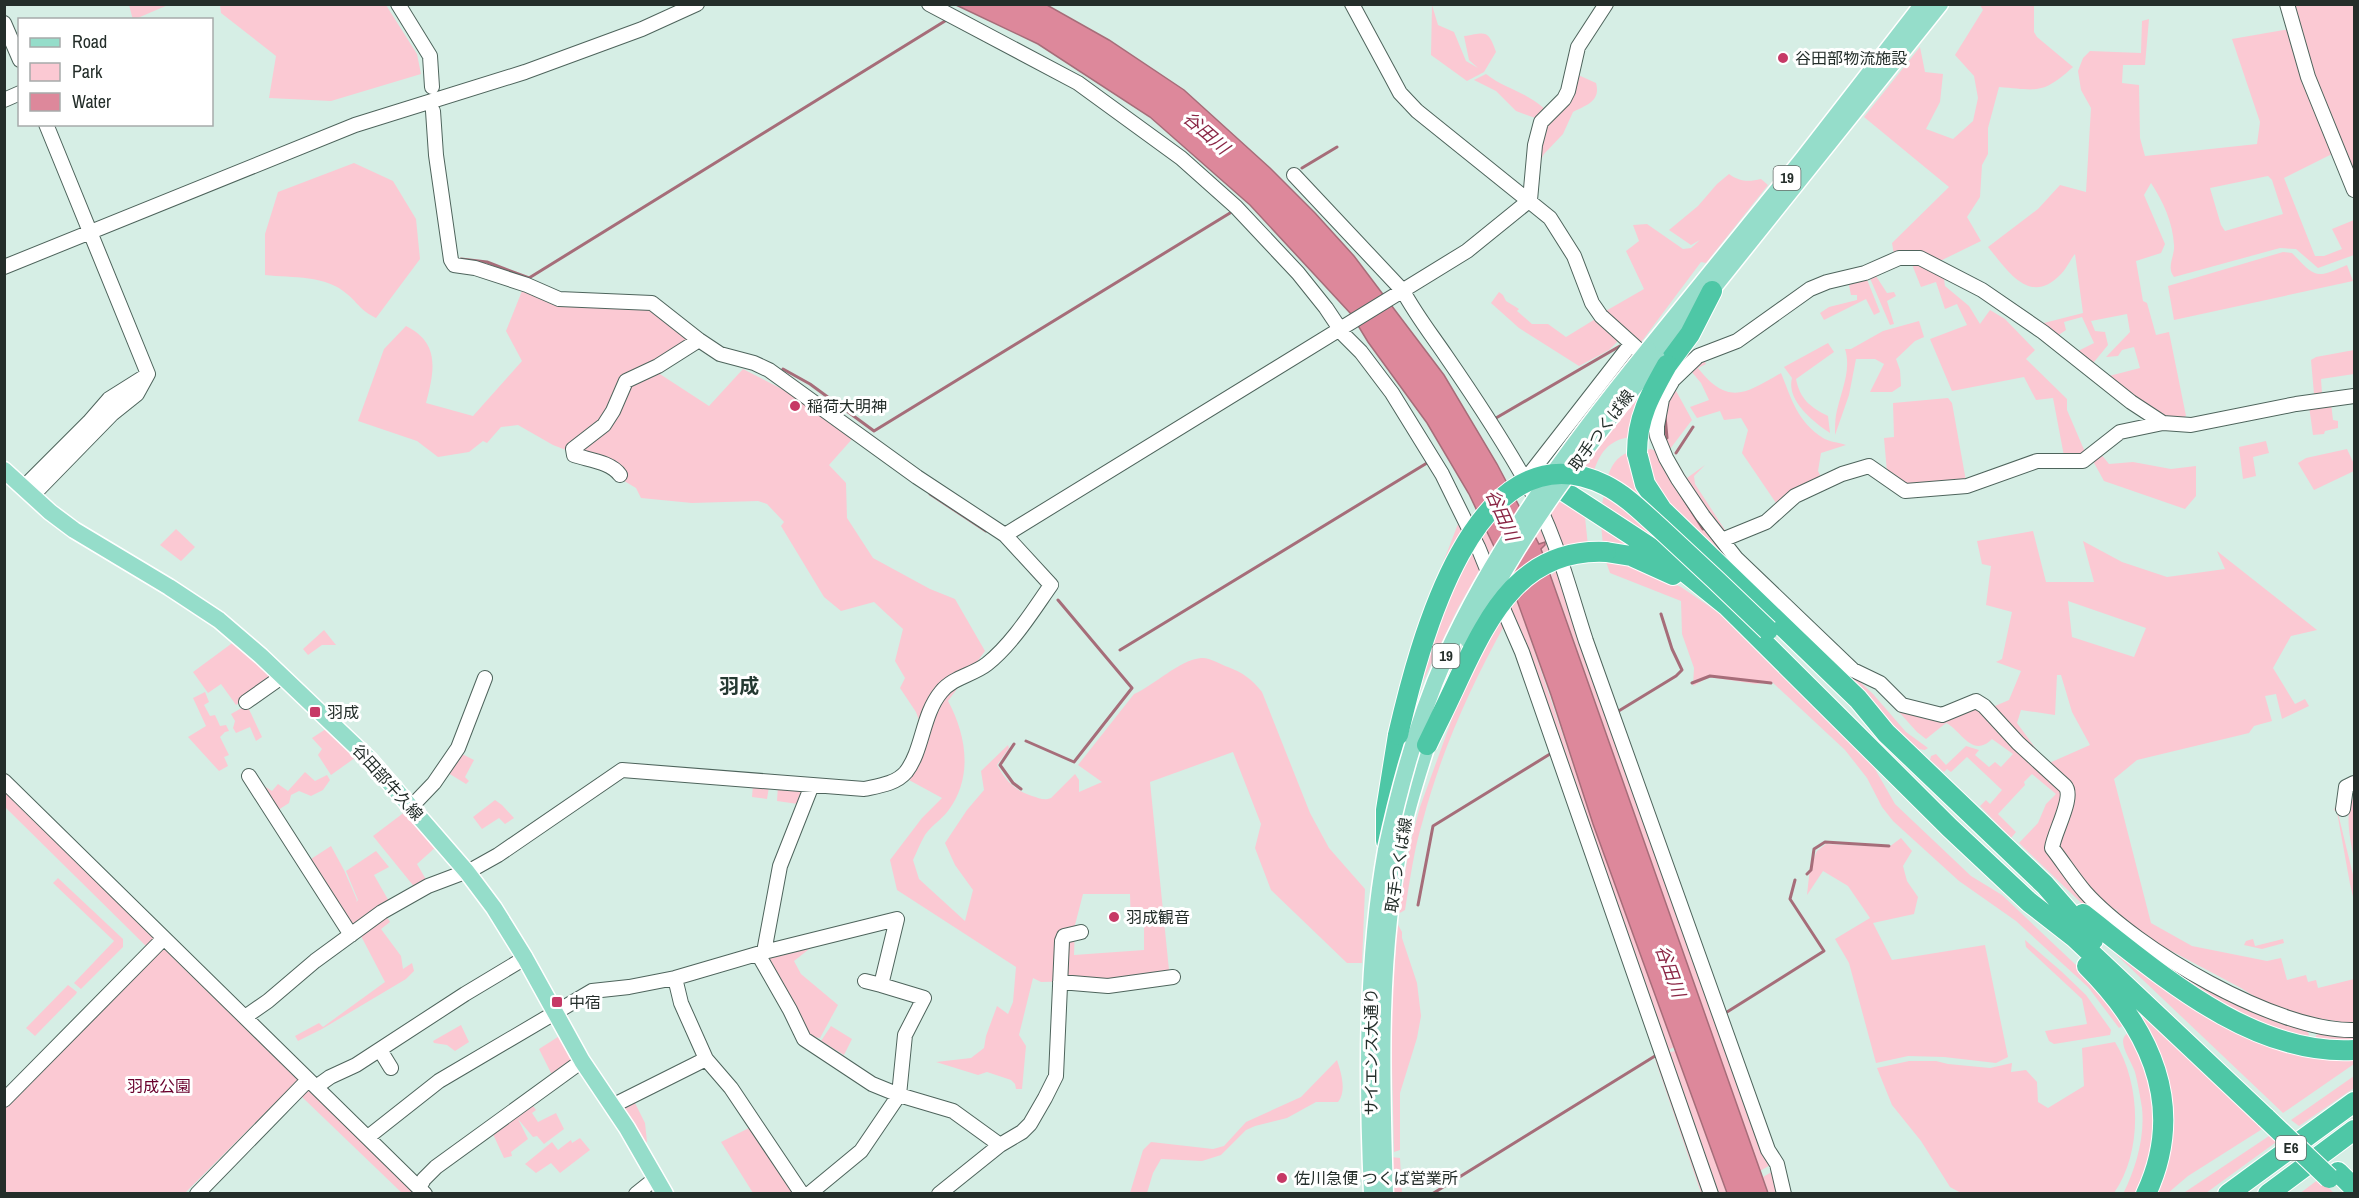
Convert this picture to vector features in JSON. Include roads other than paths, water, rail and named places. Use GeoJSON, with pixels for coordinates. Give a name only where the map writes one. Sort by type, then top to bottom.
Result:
{"type":"FeatureCollection","features":[{"type":"Feature","properties":{"kind":"highway"},"geometry":{"type":"LineString","coordinates":[[1712,291],[1690,334],[1661,363],[1638,426],[1637,453],[1645,484],[1662,510],[1858,699],[1886,733],[2045,885],[2147,965],[2206,1004],[2253,1029],[2301,1045],[2330,1050],[2355,1050]]}},
{"type":"Feature","properties":{"kind":"highway"},"geometry":{"type":"LineString","coordinates":[[1386,850],[1386,810],[1398,735],[1421,646],[1441,592],[1474,531],[1494,504],[1514,489],[1535,479],[1557,475],[1581,476],[1607,486],[1638,507],[1848,705],[1886,733]]}},
{"type":"Feature","properties":{"kind":"highway"},"geometry":{"type":"LineString","coordinates":[[1552,484],[1671,561],[1727,606],[1744,626],[2029,902],[2065,945],[2120,1001],[2145,1041],[2161,1093],[2162,1118],[2156,1165],[2146,1194]]}},
{"type":"Feature","properties":{"kind":"highway"},"geometry":{"type":"LineString","coordinates":[[1427,744],[1475,643],[1490,618],[1519,582],[1537,568],[1556,558],[1574,553],[1606,552],[1631,556],[1674,576],[1744,626]]}},
{"type":"Feature","properties":{"kind":"highway"},"geometry":{"type":"LineString","coordinates":[[2045,885],[2087,934],[2271,1115],[2333,1175],[2355,1188]]}},
{"type":"Feature","properties":{"kind":"highway"},"geometry":{"type":"LineString","coordinates":[[2029,902],[2074,937],[2271,1115]]}},
{"type":"Feature","properties":{"kind":"highway","name":"E6"},"geometry":{"type":"LineString","coordinates":[[2228,1194],[2355,1102]]}},
{"type":"Feature","properties":{"kind":"highway","name":"E6"},"geometry":{"type":"LineString","coordinates":[[2268,1194],[2355,1130]]}},
{"type":"Feature","properties":{"kind":"highway"},"geometry":{"type":"LineString","coordinates":[[2283,1194],[2355,1147]]}},
{"type":"Feature","properties":{"kind":"highway"},"geometry":{"type":"LineString","coordinates":[[2333,1175],[2345,1194]]}},
{"type":"Feature","properties":{"kind":"main road","name":"取手つくば線"},"geometry":{"type":"LineString","coordinates":[[1712,291],[1928,6]]}},
{"type":"Feature","properties":{"kind":"main road","name":"取手つくば線"},"geometry":{"type":"LineString","coordinates":[[1382,916],[1386,850],[1395,807],[1415,741],[1444,660],[1483,581],[1552,484],[1661,363],[1802,160],[1928,6]]}},
{"type":"Feature","properties":{"kind":"main road","name":"谷田部牛久線"},"geometry":{"type":"LineString","coordinates":[[4,470],[74,530],[219,620],[283,676],[366,755],[467,872],[494,908],[525,958],[582,1061],[665,1194]]}},
{"type":"Feature","properties":{"kind":"main road","name":"取手つくば線"},"geometry":{"type":"LineString","coordinates":[[1382,916],[1402,832],[1427,744],[1458,662],[1478,620],[1552,484]]}},
{"type":"Feature","properties":{"kind":"main road","name":"サイエンス大通り"},"geometry":{"type":"LineString","coordinates":[[1372,1194],[1369,1026],[1382,916]]}},
{"type":"Feature","properties":{"kind":"main road","name":"サイエンス大通り"},"geometry":{"type":"LineString","coordinates":[[1382,916],[1385,1194]]}},
{"type":"Feature","properties":{"kind":"street"},"geometry":{"type":"LineString","coordinates":[[398,4],[430,56],[432,87]]}},
{"type":"Feature","properties":{"kind":"street"},"geometry":{"type":"LineString","coordinates":[[4,267],[355,125],[525,72],[642,29],[697,4]]}},
{"type":"Feature","properties":{"kind":"street"},"geometry":{"type":"LineString","coordinates":[[929,4],[1078,82],[1181,158],[1236,207],[1345,326],[1419,434],[1442,474],[1478,547],[1522,652],[1711,1194]]}},
{"type":"Feature","properties":{"kind":"street"},"geometry":{"type":"LineString","coordinates":[[1352,4],[1400,93],[1417,111],[1550,218],[1574,256],[1592,303],[1601,316],[1631,344],[1661,363],[1698,356],[1737,341],[1810,289],[1827,282],[1865,273],[1899,258],[1912,257],[1920,258],[1982,290],[2043,333],[2131,402],[2163,423]]}},
{"type":"Feature","properties":{"kind":"street"},"geometry":{"type":"LineString","coordinates":[[1005,535],[1467,251],[1530,200],[1535,145],[1541,122],[1568,91],[1578,47],[1606,4]]}},
{"type":"Feature","properties":{"kind":"street"},"geometry":{"type":"LineString","coordinates":[[2287,4],[2308,77],[2355,190]]}},
{"type":"Feature","properties":{"kind":"street"},"geometry":{"type":"LineString","coordinates":[[4,22],[18,55]]}},
{"type":"Feature","properties":{"kind":"street"},"geometry":{"type":"LineString","coordinates":[[4,100],[18,94]]}},
{"type":"Feature","properties":{"kind":"street"},"geometry":{"type":"LineString","coordinates":[[245,1017],[382,912],[428,886],[467,872],[516,843],[622,770],[864,789],[898,779],[906,772],[912,761],[934,701],[941,692],[948,684],[983,667],[998,656],[1051,585],[1005,535],[917,477],[769,370],[754,363],[720,354],[652,303],[559,299],[527,285],[475,268],[454,265],[451,260],[436,155],[433,111]]}},
{"type":"Feature","properties":{"kind":"street"},"geometry":{"type":"LineString","coordinates":[[28,492],[136,394],[148,374],[47,126]]}},
{"type":"Feature","properties":{"kind":"street"},"geometry":{"type":"LineString","coordinates":[[1294,175],[1401,293],[1467,387],[1525,480],[1547,523],[1566,574],[1586,640],[1768,1150],[1777,1164],[1784,1194]]}},
{"type":"Feature","properties":{"kind":"street"},"geometry":{"type":"LineString","coordinates":[[620,475],[608,466],[574,455],[573,449],[604,425],[626,381],[658,366],[699,340]]}},
{"type":"Feature","properties":{"kind":"street"},"geometry":{"type":"LineString","coordinates":[[1525,480],[1631,344]]}},
{"type":"Feature","properties":{"kind":"street"},"geometry":{"type":"LineString","coordinates":[[1661,363],[1662,399],[1657,426],[1659,442],[1678,479],[1703,516],[1758,580],[1853,670],[1880,683],[1902,705],[1942,715],[1976,701],[1984,706],[2018,743],[2069,790],[2070,797],[2054,836],[2052,848],[2085,892],[2116,921],[2182,967],[2259,1007],[2288,1020],[2316,1027],[2355,1030]]}},
{"type":"Feature","properties":{"kind":"street"},"geometry":{"type":"LineString","coordinates":[[1722,540],[1766,522],[1795,496],[1842,474],[1869,466],[1905,491],[1967,486],[2037,461],[2083,461],[2120,432],[2163,423],[2191,425],[2296,404],[2355,396]]}},
{"type":"Feature","properties":{"kind":"street"},"geometry":{"type":"LineString","coordinates":[[246,702],[283,676]]}},
{"type":"Feature","properties":{"kind":"street"},"geometry":{"type":"LineString","coordinates":[[411,807],[434,783],[458,748],[485,678]]}},
{"type":"Feature","properties":{"kind":"street"},"geometry":{"type":"LineString","coordinates":[[249,776],[351,935]]}},
{"type":"Feature","properties":{"kind":"street"},"geometry":{"type":"LineString","coordinates":[[4,781],[422,1191]]}},
{"type":"Feature","properties":{"kind":"street"},"geometry":{"type":"LineString","coordinates":[[2343,809],[2346,787],[2355,783]]}},
{"type":"Feature","properties":{"kind":"street"},"geometry":{"type":"LineString","coordinates":[[812,785],[780,866],[761,953],[804,1039],[872,1084],[953,1112],[1000,1145]]}},
{"type":"Feature","properties":{"kind":"street"},"geometry":{"type":"LineString","coordinates":[[368,1137],[439,1081],[592,991],[675,978],[761,953],[897,919],[881,985]]}},
{"type":"Feature","properties":{"kind":"street"},"geometry":{"type":"LineString","coordinates":[[939,1194],[1000,1145],[1030,1125],[1056,1076],[1064,936],[1081,932]]}},
{"type":"Feature","properties":{"kind":"street"},"geometry":{"type":"LineString","coordinates":[[4,1100],[164,938]]}},
{"type":"Feature","properties":{"kind":"street"},"geometry":{"type":"LineString","coordinates":[[197,1194],[312,1084],[356,1065],[525,958]]}},
{"type":"Feature","properties":{"kind":"street"},"geometry":{"type":"LineString","coordinates":[[1060,982],[1108,986],[1173,977]]}},
{"type":"Feature","properties":{"kind":"street"},"geometry":{"type":"LineString","coordinates":[[675,978],[681,1003],[706,1059],[731,1088],[802,1194]]}},
{"type":"Feature","properties":{"kind":"street"},"geometry":{"type":"LineString","coordinates":[[809,1194],[861,1151],[899,1095],[905,1035],[924,998],[866,981]]}},
{"type":"Feature","properties":{"kind":"street"},"geometry":{"type":"LineString","coordinates":[[380,1050],[391,1068]]}},
{"type":"Feature","properties":{"kind":"street"},"geometry":{"type":"LineString","coordinates":[[612,1106],[706,1059]]}},
{"type":"Feature","properties":{"kind":"street"},"geometry":{"type":"LineString","coordinates":[[422,1191],[424,1179],[436,1167],[582,1061]]}},
{"type":"Feature","properties":{"kind":"street"},"geometry":{"type":"LineString","coordinates":[[636,1194],[656,1178]]}},
{"type":"Feature","properties":{"kind":"water","name":"谷田川"},"geometry":{"type":"Polygon","coordinates":[[[956,5],[1047,5],[1109,40],[1184,90],[1270,168],[1315,213],[1354,256],[1444,375],[1497,464],[1539,544],[1545,542],[1541,549],[1768,1193],[1727,1193],[1593,824],[1551,695],[1509,578],[1469,494],[1427,423],[1368,342],[1351,314],[1250,205],[1150,117],[1038,44],[956,5]]]}},
{"type":"Feature","properties":{"kind":"waterway"},"geometry":{"type":"LineString","coordinates":[[461,259],[487,262],[529,278],[945,21]]}},
{"type":"Feature","properties":{"kind":"waterway"},"geometry":{"type":"LineString","coordinates":[[1302,168],[1337,147]]}},
{"type":"Feature","properties":{"kind":"waterway"},"geometry":{"type":"LineString","coordinates":[[783,369],[810,384],[874,431],[1230,213]]}},
{"type":"Feature","properties":{"kind":"waterway"},"geometry":{"type":"LineString","coordinates":[[1496,418],[1620,346]]}},
{"type":"Feature","properties":{"kind":"waterway"},"geometry":{"type":"LineString","coordinates":[[1665,416],[1667,438]]}},
{"type":"Feature","properties":{"kind":"waterway"},"geometry":{"type":"LineString","coordinates":[[1676,453],[1693,427]]}},
{"type":"Feature","properties":{"kind":"waterway"},"geometry":{"type":"LineString","coordinates":[[1120,650],[1427,463]]}},
{"type":"Feature","properties":{"kind":"waterway"},"geometry":{"type":"LineString","coordinates":[[1675,485],[1703,529]]}},
{"type":"Feature","properties":{"kind":"waterway"},"geometry":{"type":"LineString","coordinates":[[930,494],[986,531]]}},
{"type":"Feature","properties":{"kind":"waterway"},"geometry":{"type":"LineString","coordinates":[[1026,741],[1074,762],[1132,688],[1058,600]]}},
{"type":"Feature","properties":{"kind":"waterway"},"geometry":{"type":"LineString","coordinates":[[1617,712],[1682,670],[1672,649],[1661,614]]}},
{"type":"Feature","properties":{"kind":"waterway"},"geometry":{"type":"LineString","coordinates":[[1692,683],[1710,676],[1771,683]]}},
{"type":"Feature","properties":{"kind":"waterway"},"geometry":{"type":"LineString","coordinates":[[1014,744],[1000,765],[1013,783],[1021,789]]}},
{"type":"Feature","properties":{"kind":"waterway"},"geometry":{"type":"LineString","coordinates":[[1418,905],[1433,826],[1550,754]]}},
{"type":"Feature","properties":{"kind":"waterway"},"geometry":{"type":"LineString","coordinates":[[1807,874],[1811,870],[1814,849],[1825,842],[1889,846]]}},
{"type":"Feature","properties":{"kind":"waterway"},"geometry":{"type":"LineString","coordinates":[[1727,1012],[1824,951],[1790,899],[1795,880]]}},
{"type":"Feature","properties":{"kind":"waterway"},"geometry":{"type":"LineString","coordinates":[[1432,1194],[1655,1056]]}},
{"type":"Feature","properties":{"kind":"place","name":"谷田部物流施設"},"geometry":{"type":"Point","coordinates":[1783,58]}},
{"type":"Feature","properties":{"kind":"place","name":"稲荷大明神"},"geometry":{"type":"Point","coordinates":[795,406]}},
{"type":"Feature","properties":{"kind":"place","name":"羽成"},"geometry":{"type":"Point","coordinates":[315,712]}},
{"type":"Feature","properties":{"kind":"place","name":"羽成観音"},"geometry":{"type":"Point","coordinates":[1114,917]}},
{"type":"Feature","properties":{"kind":"place","name":"中宿"},"geometry":{"type":"Point","coordinates":[557,1002]}},
{"type":"Feature","properties":{"kind":"place","name":"佐川急便 つくば営業所"},"geometry":{"type":"Point","coordinates":[1282,1178]}},
{"type":"Feature","properties":{"kind":"district","name":"羽成"},"geometry":{"type":"Point","coordinates":[739,686]}},
{"type":"Feature","properties":{"kind":"park label","name":"羽成公園"},"geometry":{"type":"Point","coordinates":[159,1086]}}]}
